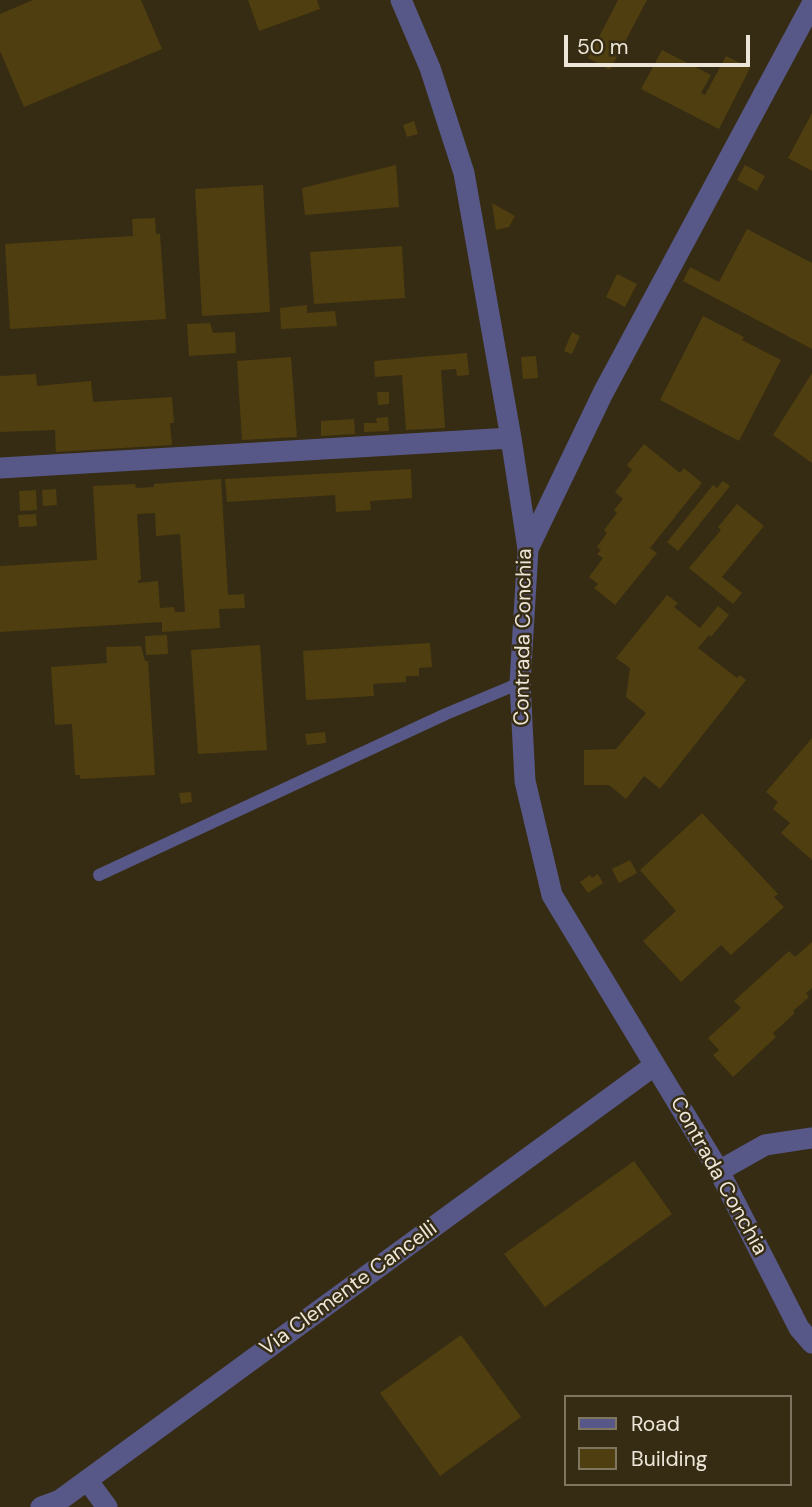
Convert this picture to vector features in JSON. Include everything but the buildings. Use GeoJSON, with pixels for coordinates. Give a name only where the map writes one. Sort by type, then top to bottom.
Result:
{"type":"FeatureCollection","features":[{"type":"Feature","properties":{"kind":"street","name":"Contrada Conchia"},"geometry":{"type":"LineString","coordinates":[[401,0],[430,68],[464,173],[511,438],[528,549],[520,683],[525,781],[552,895],[719,1171],[799,1328],[812,1343]]}},
{"type":"Feature","properties":{"kind":"street"},"geometry":{"type":"LineString","coordinates":[[528,549],[603,393],[812,4]]}},
{"type":"Feature","properties":{"kind":"street"},"geometry":{"type":"LineString","coordinates":[[0,468],[511,438]]}},
{"type":"Feature","properties":{"kind":"street","name":"Via Clemente Cancelli"},"geometry":{"type":"LineString","coordinates":[[41,1507],[60,1500],[655,1065]]}},
{"type":"Feature","properties":{"kind":"street"},"geometry":{"type":"LineString","coordinates":[[719,1171],[765,1145],[812,1138]]}},
{"type":"Feature","properties":{"kind":"street"},"geometry":{"type":"LineString","coordinates":[[87,1480],[107,1507]]}},
{"type":"Feature","properties":{"kind":"lane"},"geometry":{"type":"LineString","coordinates":[[99,875],[446,714],[520,683]]}}]}
